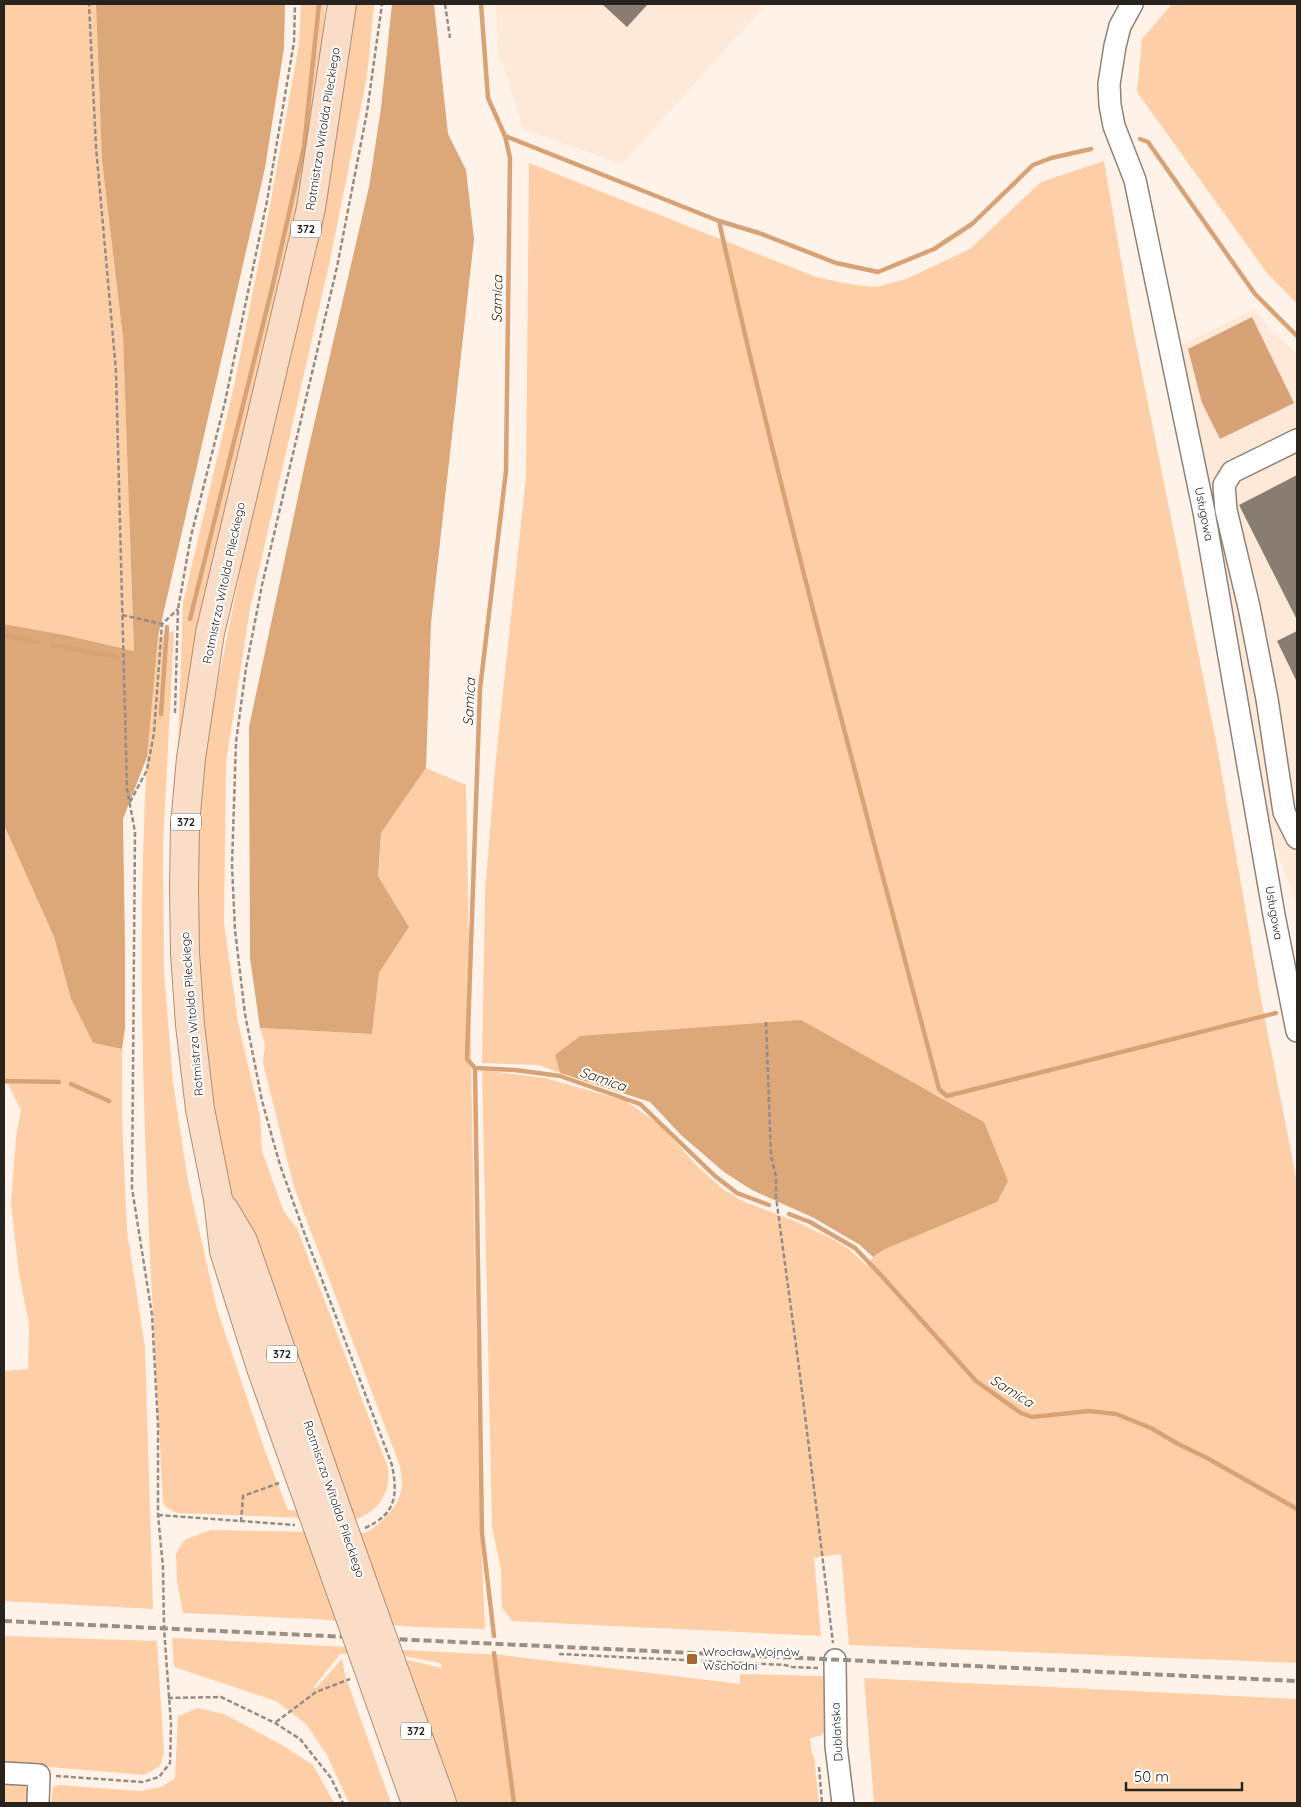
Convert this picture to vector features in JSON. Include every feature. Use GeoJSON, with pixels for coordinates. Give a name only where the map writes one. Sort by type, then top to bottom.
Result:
{"type":"FeatureCollection","features":[{"type":"Feature","properties":{"kind":"main road","name":"Rotmistrza Witolda Pileckiego"},"geometry":{"type":"LineString","coordinates":[[342,4],[311,208],[210,633],[191,758],[185,825],[185,953],[190,1025],[200,1109],[218,1199],[224,1251],[261,1368],[316,1516],[442,1803]]}},
{"type":"Feature","properties":{"kind":"main road","name":"Rotmistrza Witolda Pileckiego"},"geometry":{"type":"LineString","coordinates":[[378,1659],[416,1803]]}},
{"type":"Feature","properties":{"kind":"street","name":"Usługowa"},"geometry":{"type":"LineString","coordinates":[[1132,4],[1120,26],[1111,68],[1110,105],[1114,126],[1136,180],[1204,512],[1274,916],[1297,1032]]}},
{"type":"Feature","properties":{"kind":"street"},"geometry":{"type":"LineString","coordinates":[[1297,440],[1232,472],[1224,485],[1226,510],[1249,607],[1267,699],[1284,812],[1297,838]]}},
{"type":"Feature","properties":{"kind":"street","name":"Dublańska"},"geometry":{"type":"LineString","coordinates":[[827,1664],[844,1803]]}},
{"type":"Feature","properties":{"kind":"street"},"geometry":{"type":"LineString","coordinates":[[4,1773],[39,1775],[38,1803]]}},
{"type":"Feature","properties":{"kind":"path"},"geometry":{"type":"LineString","coordinates":[[39,1775],[143,1782],[159,1777],[170,1763],[171,1724],[164,1628],[163,1567],[158,1515],[158,1426],[152,1315],[132,1188],[135,832],[127,789],[116,371],[96,147],[90,4]]}},
{"type":"Feature","properties":{"kind":"path"},"geometry":{"type":"LineString","coordinates":[[130,803],[147,770],[154,733],[162,624],[178,608],[190,536],[225,402],[267,201],[294,42],[295,4]]}},
{"type":"Feature","properties":{"kind":"path"},"geometry":{"type":"LineString","coordinates":[[362,1530],[386,1514],[394,1503],[395,1483],[392,1465],[280,1165],[262,1101],[245,1014],[236,930],[232,865],[236,742],[246,668],[262,585],[337,267],[367,112],[382,4]]}},
{"type":"Feature","properties":{"kind":"path"},"geometry":{"type":"LineString","coordinates":[[445,4],[450,38]]}},
{"type":"Feature","properties":{"kind":"path"},"geometry":{"type":"LineString","coordinates":[[122,615],[162,624]]}},
{"type":"Feature","properties":{"kind":"path"},"geometry":{"type":"LineString","coordinates":[[559,1654],[784,1665],[792,1667],[827,1664],[800,1375],[776,1197],[776,1177],[771,1156],[766,1022]]}},
{"type":"Feature","properties":{"kind":"path"},"geometry":{"type":"LineString","coordinates":[[242,1522],[243,1496],[276,1484]]}},
{"type":"Feature","properties":{"kind":"path"},"geometry":{"type":"LineString","coordinates":[[158,1515],[242,1522],[316,1516]]}},
{"type":"Feature","properties":{"kind":"path"},"geometry":{"type":"LineString","coordinates":[[275,1723],[316,1692],[347,1680]]}},
{"type":"Feature","properties":{"kind":"path"},"geometry":{"type":"LineString","coordinates":[[168,1698],[221,1697],[275,1723],[300,1739],[331,1778],[343,1803]]}},
{"type":"Feature","properties":{"kind":"path"},"geometry":{"type":"LineString","coordinates":[[818,1759],[822,1803]]}},
{"type":"Feature","properties":{"kind":"shaded area"},"geometry":{"type":"Polygon","coordinates":[[[4,4],[96,4],[102,161],[123,338],[134,651],[65,635],[4,624],[4,4]]]}},
{"type":"Feature","properties":{"kind":"shaded area"},"geometry":{"type":"Polygon","coordinates":[[[96,4],[285,4],[284,48],[265,168],[158,637],[147,757],[123,819],[125,1028],[122,1049],[93,1043],[71,999],[54,937],[4,825],[4,624],[65,635],[134,651],[123,338],[102,161],[96,4]]]}},
{"type":"Feature","properties":{"kind":"shaded area"},"geometry":{"type":"Polygon","coordinates":[[[301,4],[325,4],[323,55],[302,205],[176,801],[183,603],[234,386],[269,211],[299,44],[301,4]]]}},
{"type":"Feature","properties":{"kind":"shaded area"},"geometry":{"type":"Polygon","coordinates":[[[352,4],[374,4],[367,77],[329,265],[250,609],[226,762],[224,923],[238,1022],[260,1116],[262,1151],[284,1212],[297,1228],[388,1468],[387,1486],[385,1494],[376,1507],[354,1520],[177,1513],[167,1508],[163,1503],[153,1317],[142,1038],[143,851],[149,728],[158,637],[174,631],[163,845],[164,971],[173,1083],[188,1181],[217,1309],[265,1451],[288,1510],[351,1513],[231,1198],[212,1130],[200,1034],[194,871],[204,750],[258,484],[322,223],[348,64],[352,4]]]}},
{"type":"Feature","properties":{"kind":"shaded area"},"geometry":{"type":"Polygon","coordinates":[[[392,4],[434,4],[448,134],[466,170],[474,239],[431,623],[426,768],[381,833],[378,876],[409,927],[379,973],[372,1034],[260,1028],[250,958],[249,727],[306,459],[369,187],[381,108],[392,4]]]}},
{"type":"Feature","properties":{"kind":"shaded area"},"geometry":{"type":"Polygon","coordinates":[[[496,4],[766,4],[622,164],[523,129],[503,63],[498,57],[496,4]]]}},
{"type":"Feature","properties":{"kind":"shaded area"},"geometry":{"type":"Polygon","coordinates":[[[1172,4],[1297,4],[1297,304],[1267,273],[1137,92],[1142,39],[1172,4]]]}},
{"type":"Feature","properties":{"kind":"shaded area"},"geometry":{"type":"Polygon","coordinates":[[[1104,161],[1132,324],[1217,746],[1261,999],[1297,1182],[1297,1663],[849,1645],[841,1554],[814,1558],[821,1636],[512,1621],[502,1608],[501,1569],[492,1527],[482,1070],[545,1078],[626,1101],[660,1125],[698,1167],[724,1190],[745,1202],[797,1222],[830,1238],[849,1249],[867,1266],[873,1257],[883,1250],[996,1202],[984,1122],[933,1093],[555,1055],[560,1073],[539,1065],[482,1063],[485,892],[496,757],[526,476],[529,163],[816,277],[854,285],[876,287],[906,279],[970,249],[1041,182],[1104,161]]]}},
{"type":"Feature","properties":{"kind":"shaded area"},"geometry":{"type":"Polygon","coordinates":[[[1255,309],[1269,328],[1297,354],[1297,907],[1273,838],[1232,613],[1194,430],[1179,346],[1255,309]]]}},
{"type":"Feature","properties":{"kind":"shaded area"},"geometry":{"type":"Polygon","coordinates":[[[1252,317],[1294,403],[1220,439],[1202,403],[1188,349],[1252,317]]]}},
{"type":"Feature","properties":{"kind":"shaded area"},"geometry":{"type":"Polygon","coordinates":[[[426,768],[466,785],[479,1486],[485,1629],[416,1627],[313,1619],[183,1613],[177,1581],[176,1554],[186,1539],[211,1530],[365,1533],[389,1514],[398,1501],[402,1486],[400,1466],[294,1187],[263,1063],[265,1044],[260,1028],[372,1034],[379,973],[409,927],[378,876],[381,833],[426,768]]]}},
{"type":"Feature","properties":{"kind":"shaded area"},"geometry":{"type":"Polygon","coordinates":[[[4,825],[54,937],[71,999],[93,1043],[122,1049],[122,1118],[127,1231],[145,1347],[153,1609],[4,1601],[4,1371],[28,1369],[29,1324],[19,1274],[11,1204],[16,1137],[21,1110],[8,1084],[4,1084],[4,825]]]}},
{"type":"Feature","properties":{"kind":"shaded area"},"geometry":{"type":"Polygon","coordinates":[[[801,1020],[984,1122],[1008,1181],[997,1202],[883,1250],[873,1257],[860,1245],[814,1218],[752,1190],[724,1172],[681,1135],[650,1102],[560,1073],[555,1055],[580,1036],[801,1020]]]}},
{"type":"Feature","properties":{"kind":"shaded area"},"geometry":{"type":"Polygon","coordinates":[[[4,1636],[157,1641],[164,1753],[160,1766],[144,1775],[4,1763],[4,1636]]]}},
{"type":"Feature","properties":{"kind":"shaded area"},"geometry":{"type":"Polygon","coordinates":[[[172,1638],[502,1655],[740,1684],[740,1674],[824,1676],[824,1733],[810,1738],[819,1803],[454,1803],[404,1659],[442,1668],[440,1663],[403,1656],[340,1654],[313,1688],[316,1688],[342,1659],[345,1675],[391,1803],[349,1803],[327,1755],[306,1724],[276,1701],[174,1667],[172,1638]]]}},
{"type":"Feature","properties":{"kind":"shaded area"},"geometry":{"type":"Polygon","coordinates":[[[864,1678],[1297,1699],[1297,1803],[874,1803],[864,1678]]]}},
{"type":"Feature","properties":{"kind":"shaded area"},"geometry":{"type":"Polygon","coordinates":[[[198,1708],[224,1714],[282,1745],[313,1765],[334,1803],[51,1803],[53,1787],[60,1785],[140,1791],[161,1787],[175,1778],[178,1716],[198,1708]]]}},
{"type":"Feature","properties":{"kind":"shaded area"},"geometry":{"type":"Polygon","coordinates":[[[4,1781],[26,1783],[32,1793],[32,1803],[4,1803],[4,1781]]]}},
{"type":"Feature","properties":{"kind":"building"},"geometry":{"type":"Polygon","coordinates":[[[602,4],[648,4],[627,27],[602,4]]]}},
{"type":"Feature","properties":{"kind":"building"},"geometry":{"type":"Polygon","coordinates":[[[1297,475],[1297,620],[1239,505],[1297,475]]]}},
{"type":"Feature","properties":{"kind":"building"},"geometry":{"type":"Polygon","coordinates":[[[1297,631],[1297,682],[1277,641],[1297,631]]]}},
{"type":"Feature","properties":{"kind":"waterway"},"geometry":{"type":"LineString","coordinates":[[190,619],[273,284],[304,147],[319,4]]}},
{"type":"Feature","properties":{"kind":"waterway","name":"Samica"},"geometry":{"type":"LineString","coordinates":[[481,4],[488,98],[505,136],[510,158],[506,471],[480,689],[467,1059],[475,1068],[515,1070],[560,1076],[640,1104],[715,1176],[737,1193],[769,1205]]}},
{"type":"Feature","properties":{"kind":"waterway"},"geometry":{"type":"LineString","coordinates":[[505,136],[719,221],[759,233],[836,263],[878,272],[934,249],[972,224],[1033,165],[1051,158],[1091,149]]}},
{"type":"Feature","properties":{"kind":"waterway"},"geometry":{"type":"LineString","coordinates":[[1140,139],[1148,142],[1255,294],[1297,336]]}},
{"type":"Feature","properties":{"kind":"waterway"},"geometry":{"type":"LineString","coordinates":[[719,221],[797,547],[939,1089],[947,1096],[1276,1013]]}},
{"type":"Feature","properties":{"kind":"waterway"},"geometry":{"type":"LineString","coordinates":[[161,714],[167,627]]}},
{"type":"Feature","properties":{"kind":"waterway"},"geometry":{"type":"LineString","coordinates":[[4,635],[38,642]]}},
{"type":"Feature","properties":{"kind":"waterway"},"geometry":{"type":"LineString","coordinates":[[52,645],[117,657]]}},
{"type":"Feature","properties":{"kind":"waterway"},"geometry":{"type":"LineString","coordinates":[[475,1068],[482,1533],[494,1636]]}},
{"type":"Feature","properties":{"kind":"waterway"},"geometry":{"type":"LineString","coordinates":[[4,1081],[59,1082]]}},
{"type":"Feature","properties":{"kind":"waterway"},"geometry":{"type":"LineString","coordinates":[[71,1084],[109,1101]]}},
{"type":"Feature","properties":{"kind":"waterway","name":"Samica"},"geometry":{"type":"LineString","coordinates":[[789,1214],[810,1222],[855,1248],[976,1381],[1021,1413],[1032,1417],[1089,1411],[1116,1414],[1151,1428],[1297,1509]]}},
{"type":"Feature","properties":{"kind":"waterway"},"geometry":{"type":"LineString","coordinates":[[494,1653],[514,1803]]}},
{"type":"Feature","properties":{"kind":"railway"},"geometry":{"type":"LineString","coordinates":[[4,1621],[1297,1681]]}},
{"type":"Feature","properties":{"kind":"place","name":"Wrocław Wojnów Wschodni"},"geometry":{"type":"Point","coordinates":[692,1659]}}]}
